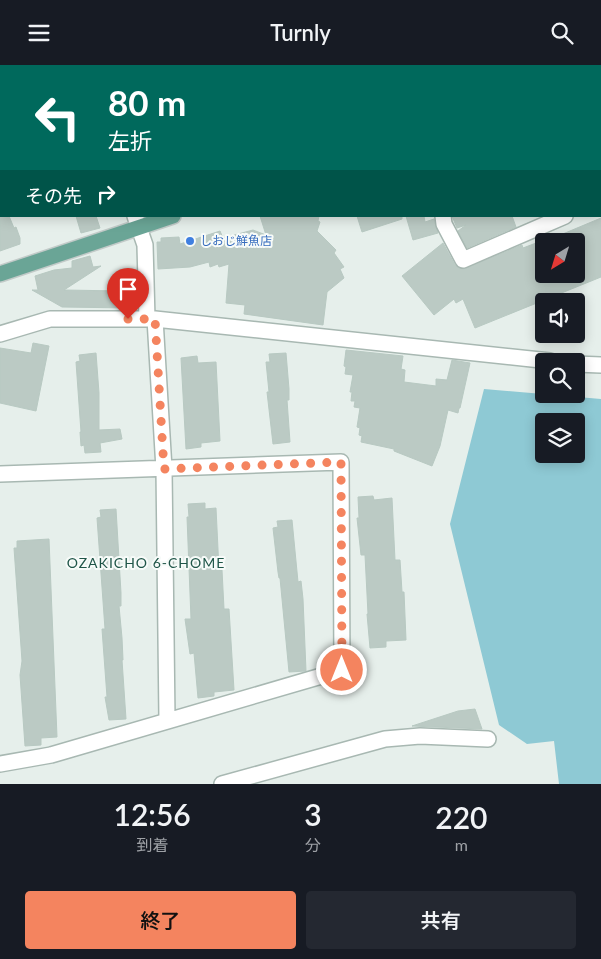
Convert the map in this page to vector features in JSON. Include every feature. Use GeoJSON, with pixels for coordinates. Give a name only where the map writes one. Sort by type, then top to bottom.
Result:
{"type":"FeatureCollection","features":[{"type":"Feature","properties":{"kind":"main road"},"geometry":{"type":"LineString","coordinates":[[0,275],[137,222],[167,217]]}},
{"type":"Feature","properties":{"kind":"street"},"geometry":{"type":"LineString","coordinates":[[443,217],[444,224],[463,260],[530,223],[560,217]]}},
{"type":"Feature","properties":{"kind":"street"},"geometry":{"type":"LineString","coordinates":[[137,222],[145,245],[164,469],[167,720]]}},
{"type":"Feature","properties":{"kind":"street"},"geometry":{"type":"LineString","coordinates":[[0,334],[50,319],[151,319],[535,359]]}},
{"type":"Feature","properties":{"kind":"street"},"geometry":{"type":"LineString","coordinates":[[585,364],[601,365]]}},
{"type":"Feature","properties":{"kind":"street"},"geometry":{"type":"LineString","coordinates":[[0,474],[341,462],[342,670],[50,755],[0,764]]}},
{"type":"Feature","properties":{"kind":"street"},"geometry":{"type":"LineString","coordinates":[[222,784],[385,739],[420,736],[488,739]]}},
{"type":"Feature","properties":{"kind":"water"},"geometry":{"type":"Polygon","coordinates":[[[484,389],[535,393],[535,403],[585,403],[585,398],[601,399],[601,784],[559,784],[554,741],[527,744],[499,725],[450,524],[484,389]]]}},
{"type":"Feature","properties":{"kind":"building"},"geometry":{"type":"Polygon","coordinates":[[[0,217],[9,217],[14,228],[16,227],[20,244],[0,251],[0,217]]]}},
{"type":"Feature","properties":{"kind":"building"},"geometry":{"type":"Polygon","coordinates":[[[76,217],[96,217],[100,228],[81,233],[76,217]]]}},
{"type":"Feature","properties":{"kind":"building"},"geometry":{"type":"Polygon","coordinates":[[[260,217],[319,217],[318,221],[320,222],[317,231],[336,250],[334,253],[344,267],[340,269],[344,278],[327,292],[323,325],[244,314],[245,305],[226,303],[229,264],[219,267],[218,264],[210,267],[209,262],[190,267],[158,269],[157,242],[161,242],[161,238],[179,237],[180,244],[220,231],[223,238],[253,230],[266,235],[260,217]]]}},
{"type":"Feature","properties":{"kind":"building"},"geometry":{"type":"Polygon","coordinates":[[[357,217],[402,217],[402,219],[362,232],[357,217]]]}},
{"type":"Feature","properties":{"kind":"building"},"geometry":{"type":"Polygon","coordinates":[[[406,217],[424,217],[425,222],[434,219],[438,233],[413,240],[406,217]]]}},
{"type":"Feature","properties":{"kind":"building"},"geometry":{"type":"Polygon","coordinates":[[[452,217],[512,217],[516,227],[467,248],[458,231],[466,225],[457,228],[452,217]]]}},
{"type":"Feature","properties":{"kind":"building"},"geometry":{"type":"Polygon","coordinates":[[[601,218],[601,277],[561,293],[535,293],[535,304],[475,328],[463,299],[456,303],[454,299],[434,315],[402,276],[443,243],[455,265],[463,269],[522,245],[523,248],[535,243],[535,283],[585,283],[585,233],[565,233],[601,218]]]}},
{"type":"Feature","properties":{"kind":"building"},"geometry":{"type":"Polygon","coordinates":[[[90,256],[93,267],[101,266],[64,290],[121,291],[121,294],[130,294],[130,308],[62,307],[32,290],[38,290],[35,276],[54,270],[72,268],[72,261],[90,256]]]}},
{"type":"Feature","properties":{"kind":"building"},"geometry":{"type":"Polygon","coordinates":[[[33,343],[49,346],[36,411],[0,403],[0,348],[31,353],[33,343]]]}},
{"type":"Feature","properties":{"kind":"building"},"geometry":{"type":"Polygon","coordinates":[[[346,350],[403,356],[401,369],[405,370],[404,382],[436,386],[436,379],[447,380],[452,360],[470,363],[460,408],[458,413],[448,410],[440,446],[432,466],[394,451],[394,449],[361,442],[360,428],[357,427],[360,408],[354,407],[355,401],[351,401],[352,392],[350,392],[353,375],[345,374],[346,350]]]}},
{"type":"Feature","properties":{"kind":"building"},"geometry":{"type":"Polygon","coordinates":[[[96,353],[99,430],[120,429],[122,439],[100,443],[101,452],[85,453],[84,445],[81,446],[76,362],[80,361],[79,355],[96,353]]]}},
{"type":"Feature","properties":{"kind":"building"},"geometry":{"type":"Polygon","coordinates":[[[286,353],[290,442],[273,444],[267,392],[269,392],[266,362],[270,362],[269,354],[286,353]]]}},
{"type":"Feature","properties":{"kind":"building"},"geometry":{"type":"Polygon","coordinates":[[[197,356],[198,363],[216,362],[220,441],[201,443],[201,447],[186,449],[181,358],[197,356]]]}},
{"type":"Feature","properties":{"kind":"building"},"geometry":{"type":"Polygon","coordinates":[[[373,496],[374,500],[392,498],[395,560],[400,560],[402,592],[404,592],[406,640],[386,641],[386,647],[370,648],[365,555],[361,555],[357,518],[359,518],[358,497],[373,496]]]}},
{"type":"Feature","properties":{"kind":"building"},"geometry":{"type":"Polygon","coordinates":[[[205,503],[205,509],[216,508],[219,570],[222,570],[224,609],[229,609],[234,690],[214,692],[214,696],[198,698],[194,653],[190,654],[185,619],[191,619],[187,517],[189,517],[188,504],[205,503]]]}},
{"type":"Feature","properties":{"kind":"building"},"geometry":{"type":"Polygon","coordinates":[[[116,509],[121,593],[121,606],[119,606],[126,719],[109,720],[105,697],[107,697],[102,629],[105,629],[97,518],[101,517],[100,510],[116,509]]]}},
{"type":"Feature","properties":{"kind":"building"},"geometry":{"type":"Polygon","coordinates":[[[292,520],[298,582],[301,581],[303,599],[306,671],[289,672],[273,528],[278,527],[277,521],[292,520]]]}},
{"type":"Feature","properties":{"kind":"building"},"geometry":{"type":"Polygon","coordinates":[[[49,539],[57,737],[41,738],[41,745],[25,746],[20,675],[22,661],[14,548],[17,548],[17,541],[49,539]]]}},
{"type":"Feature","properties":{"kind":"building"},"geometry":{"type":"Polygon","coordinates":[[[475,709],[482,729],[412,726],[458,711],[475,709]]]}},
{"type":"Feature","properties":{"kind":"place","name":"しおじ鮮魚店"},"geometry":{"type":"Point","coordinates":[190,241]}},
{"type":"Feature","properties":{"kind":"district","name":"OZAKICHO 6-CHOME"},"geometry":{"type":"Point","coordinates":[146,563]}},
{"type":"Feature","properties":{"kind":"route"},"geometry":{"type":"LineString","coordinates":[[128,319],[155,319],[164,469],[341,462],[342,670]]}}]}
